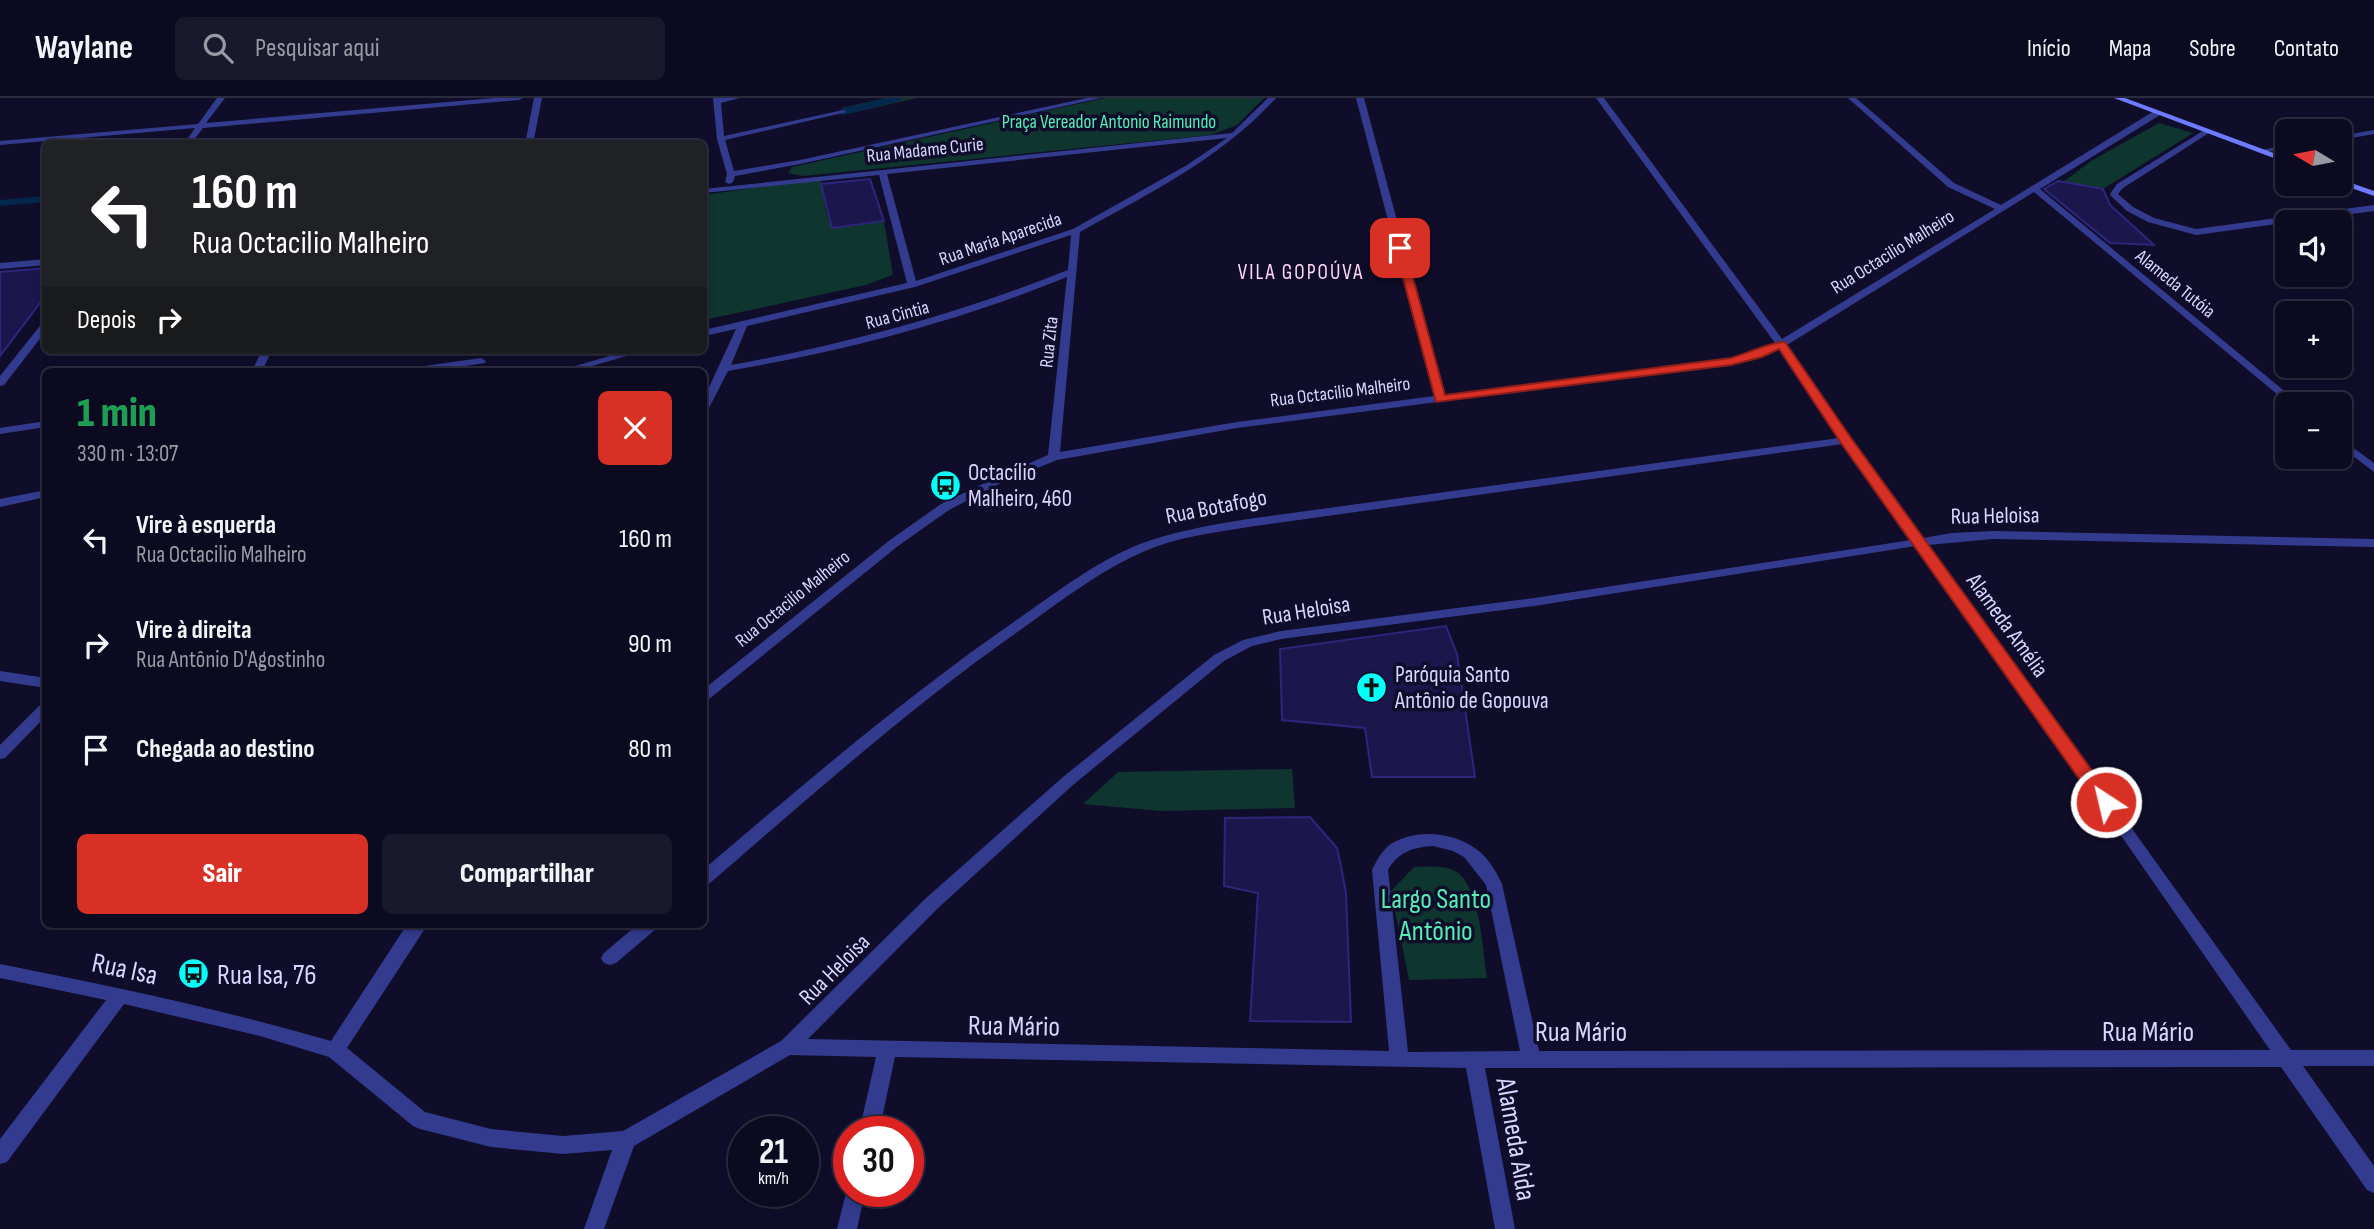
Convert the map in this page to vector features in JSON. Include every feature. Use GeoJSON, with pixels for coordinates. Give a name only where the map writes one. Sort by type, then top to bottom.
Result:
{"type":"FeatureCollection","features":[{"type":"Feature","properties":{"kind":"street"},"geometry":{"type":"LineString","coordinates":[[190,140],[221,98]]}},
{"type":"Feature","properties":{"kind":"street"},"geometry":{"type":"LineString","coordinates":[[0,143],[519,98]]}},
{"type":"Feature","properties":{"kind":"street"},"geometry":{"type":"LineString","coordinates":[[530,140],[538,98]]}},
{"type":"Feature","properties":{"kind":"street"},"geometry":{"type":"LineString","coordinates":[[726,188],[731,174],[721,139],[717,100],[736,98]]}},
{"type":"Feature","properties":{"kind":"street"},"geometry":{"type":"LineString","coordinates":[[731,174],[1097,98]]}},
{"type":"Feature","properties":{"kind":"street","name":"Rua Maria Aparecida"},"geometry":{"type":"LineString","coordinates":[[707,332],[912,285],[1076,230],[1190,167],[1234,135],[1272,98]]}},
{"type":"Feature","properties":{"kind":"street"},"geometry":{"type":"LineString","coordinates":[[1360,98],[1440,399]]}},
{"type":"Feature","properties":{"kind":"street","name":"Alameda Amélia"},"geometry":{"type":"LineString","coordinates":[[1600,98],[1781,344],[1846,440],[2061,738],[2374,1183]]}},
{"type":"Feature","properties":{"kind":"street"},"geometry":{"type":"LineString","coordinates":[[1852,98],[1951,185],[2000,208]]}},
{"type":"Feature","properties":{"kind":"street"},"geometry":{"type":"LineString","coordinates":[[2118,98],[2275,156]]}},
{"type":"Feature","properties":{"kind":"street"},"geometry":{"type":"LineString","coordinates":[[721,139],[843,112]]}},
{"type":"Feature","properties":{"kind":"street","name":"Rua Octacilio Malheiro"},"geometry":{"type":"LineString","coordinates":[[707,694],[894,543],[945,507],[1054,457],[1237,425],[1731,361],[1758,355],[1781,344],[2000,208],[2035,190],[2157,113]]}},
{"type":"Feature","properties":{"kind":"street"},"geometry":{"type":"LineString","coordinates":[[2206,131],[2120,186],[2114,192],[2117,198],[2156,221],[2196,232],[2374,208]]}},
{"type":"Feature","properties":{"kind":"street"},"geometry":{"type":"LineString","coordinates":[[2352,136],[2374,132]]}},
{"type":"Feature","properties":{"kind":"street","name":"Rua Madame Curie"},"geometry":{"type":"LineString","coordinates":[[707,191],[1234,135]]}},
{"type":"Feature","properties":{"kind":"street"},"geometry":{"type":"LineString","coordinates":[[2261,151],[2275,149]]}},
{"type":"Feature","properties":{"kind":"street"},"geometry":{"type":"LineString","coordinates":[[775,167],[779,183]]}},
{"type":"Feature","properties":{"kind":"street"},"geometry":{"type":"LineString","coordinates":[[882,171],[912,285]]}},
{"type":"Feature","properties":{"kind":"street"},"geometry":{"type":"LineString","coordinates":[[2352,186],[2374,194]]}},
{"type":"Feature","properties":{"kind":"street","name":"Alameda Tutóia"},"geometry":{"type":"LineString","coordinates":[[2035,190],[2280,392]]}},
{"type":"Feature","properties":{"kind":"street","name":"Rua Zita"},"geometry":{"type":"LineString","coordinates":[[1054,457],[1076,230]]}},
{"type":"Feature","properties":{"kind":"street"},"geometry":{"type":"LineString","coordinates":[[0,267],[42,262]]}},
{"type":"Feature","properties":{"kind":"street","name":"Rua Cintia"},"geometry":{"type":"LineString","coordinates":[[724,369],[808,355],[962,315],[1073,271]]}},
{"type":"Feature","properties":{"kind":"street"},"geometry":{"type":"LineString","coordinates":[[707,402],[744,323]]}},
{"type":"Feature","properties":{"kind":"street"},"geometry":{"type":"LineString","coordinates":[[0,383],[42,329]]}},
{"type":"Feature","properties":{"kind":"street"},"geometry":{"type":"LineString","coordinates":[[574,368],[627,354]]}},
{"type":"Feature","properties":{"kind":"street"},"geometry":{"type":"LineString","coordinates":[[432,368],[482,361]]}},
{"type":"Feature","properties":{"kind":"street"},"geometry":{"type":"LineString","coordinates":[[0,431],[42,425]]}},
{"type":"Feature","properties":{"kind":"street","name":"Rua Botafogo"},"geometry":{"type":"LineString","coordinates":[[707,875],[890,720],[998,638],[1095,572],[1144,547],[1189,533],[1248,523],[1846,440]]}},
{"type":"Feature","properties":{"kind":"street"},"geometry":{"type":"LineString","coordinates":[[2352,451],[2374,469]]}},
{"type":"Feature","properties":{"kind":"street"},"geometry":{"type":"LineString","coordinates":[[0,503],[42,495]]}},
{"type":"Feature","properties":{"kind":"street","name":"Rua Heloisa"},"geometry":{"type":"LineString","coordinates":[[420,1119],[492,1138],[563,1145],[626,1140],[788,1048],[931,904],[1068,781],[1219,658],[1248,643],[1281,635],[1534,602],[1952,537],[1993,535],[2374,543]]}},
{"type":"Feature","properties":{"kind":"street"},"geometry":{"type":"LineString","coordinates":[[0,676],[42,682]]}},
{"type":"Feature","properties":{"kind":"street"},"geometry":{"type":"LineString","coordinates":[[0,754],[42,711]]}},
{"type":"Feature","properties":{"kind":"street"},"geometry":{"type":"LineString","coordinates":[[1399,1060],[1380,870],[1392,849],[1421,842],[1453,843],[1468,851],[1482,863],[1494,884],[1531,1059]]}},
{"type":"Feature","properties":{"kind":"street"},"geometry":{"type":"LineString","coordinates":[[335,1050],[414,928]]}},
{"type":"Feature","properties":{"kind":"street"},"geometry":{"type":"LineString","coordinates":[[610,958],[645,928]]}},
{"type":"Feature","properties":{"kind":"street","name":"Rua Isa"},"geometry":{"type":"LineString","coordinates":[[0,971],[120,995],[260,1028],[335,1050],[420,1119]]}},
{"type":"Feature","properties":{"kind":"street"},"geometry":{"type":"LineString","coordinates":[[0,1155],[120,995]]}},
{"type":"Feature","properties":{"kind":"street","name":"Rua Mário"},"geometry":{"type":"LineString","coordinates":[[788,1048],[1399,1060],[2374,1058]]}},
{"type":"Feature","properties":{"kind":"street"},"geometry":{"type":"LineString","coordinates":[[873,1116],[887,1051]]}},
{"type":"Feature","properties":{"kind":"street","name":"Alameda Aida"},"geometry":{"type":"LineString","coordinates":[[1474,1060],[1505,1229]]}},
{"type":"Feature","properties":{"kind":"street"},"geometry":{"type":"LineString","coordinates":[[594,1229],[626,1140]]}},
{"type":"Feature","properties":{"kind":"street"},"geometry":{"type":"LineString","coordinates":[[847,1229],[852,1207]]}},
{"type":"Feature","properties":{"kind":"green space"},"geometry":{"type":"Polygon","coordinates":[[[885,98],[917,98],[847,114],[842,108],[885,98]]]}},
{"type":"Feature","properties":{"kind":"green space","name":"Praça Vereador Antonio Raimundo"},"geometry":{"type":"Polygon","coordinates":[[[1105,98],[1264,98],[1237,125],[1211,135],[803,176],[788,173],[792,167],[1105,98]]]}},
{"type":"Feature","properties":{"kind":"green space"},"geometry":{"type":"Polygon","coordinates":[[[2159,123],[2193,133],[2103,189],[2063,182],[2091,161],[2159,123]]]}},
{"type":"Feature","properties":{"kind":"green space"},"geometry":{"type":"Polygon","coordinates":[[[821,178],[826,211],[832,228],[884,221],[893,275],[866,285],[707,319],[707,195],[821,178]]]}},
{"type":"Feature","properties":{"kind":"green space"},"geometry":{"type":"Polygon","coordinates":[[[1292,769],[1295,808],[1161,811],[1083,804],[1118,772],[1292,769]]]}},
{"type":"Feature","properties":{"kind":"green space","name":"Largo Santo Antônio"},"geometry":{"type":"Polygon","coordinates":[[[1414,867],[1444,867],[1462,877],[1475,902],[1479,918],[1487,978],[1409,980],[1391,891],[1414,867]]]}},
{"type":"Feature","properties":{"kind":"building"},"geometry":{"type":"Polygon","coordinates":[[[870,179],[884,221],[832,228],[821,184],[870,179]]]}},
{"type":"Feature","properties":{"kind":"building"},"geometry":{"type":"Polygon","coordinates":[[[2058,181],[2103,189],[2110,205],[2154,245],[2110,243],[2044,189],[2058,181]]]}},
{"type":"Feature","properties":{"kind":"building"},"geometry":{"type":"Polygon","coordinates":[[[42,268],[42,300],[0,356],[0,272],[42,268]]]}},
{"type":"Feature","properties":{"kind":"building","name":"Paróquia Santo Antônio de Gopouva"},"geometry":{"type":"Polygon","coordinates":[[[1446,626],[1457,654],[1475,777],[1372,777],[1365,728],[1282,720],[1280,649],[1446,626]]]}},
{"type":"Feature","properties":{"kind":"building"},"geometry":{"type":"Polygon","coordinates":[[[1310,817],[1337,848],[1341,866],[1346,893],[1351,1022],[1250,1021],[1258,893],[1224,886],[1225,818],[1310,817]]]}},
{"type":"Feature","properties":{"kind":"waterway"},"geometry":{"type":"LineString","coordinates":[[843,112],[898,98]]}},
{"type":"Feature","properties":{"kind":"waterway"},"geometry":{"type":"LineString","coordinates":[[0,203],[42,199]]}},
{"type":"Feature","properties":{"kind":"place","name":"Octacílio Malheiro, 460"},"geometry":{"type":"Point","coordinates":[945,485]}},
{"type":"Feature","properties":{"kind":"place","name":"Paróquia Santo Antônio de Gopouva"},"geometry":{"type":"Point","coordinates":[1372,687]}},
{"type":"Feature","properties":{"kind":"place","name":"Rua Isa, 76"},"geometry":{"type":"Point","coordinates":[194,974]}},
{"type":"Feature","properties":{"kind":"district","name":"VILA GOPOÚVA"},"geometry":{"type":"Point","coordinates":[1301,272]}},
{"type":"Feature","properties":{"kind":"route"},"geometry":{"type":"LineString","coordinates":[[1400,248],[1440,399],[1731,361],[1758,355],[1781,344],[1846,440],[2106,802]]}}]}
